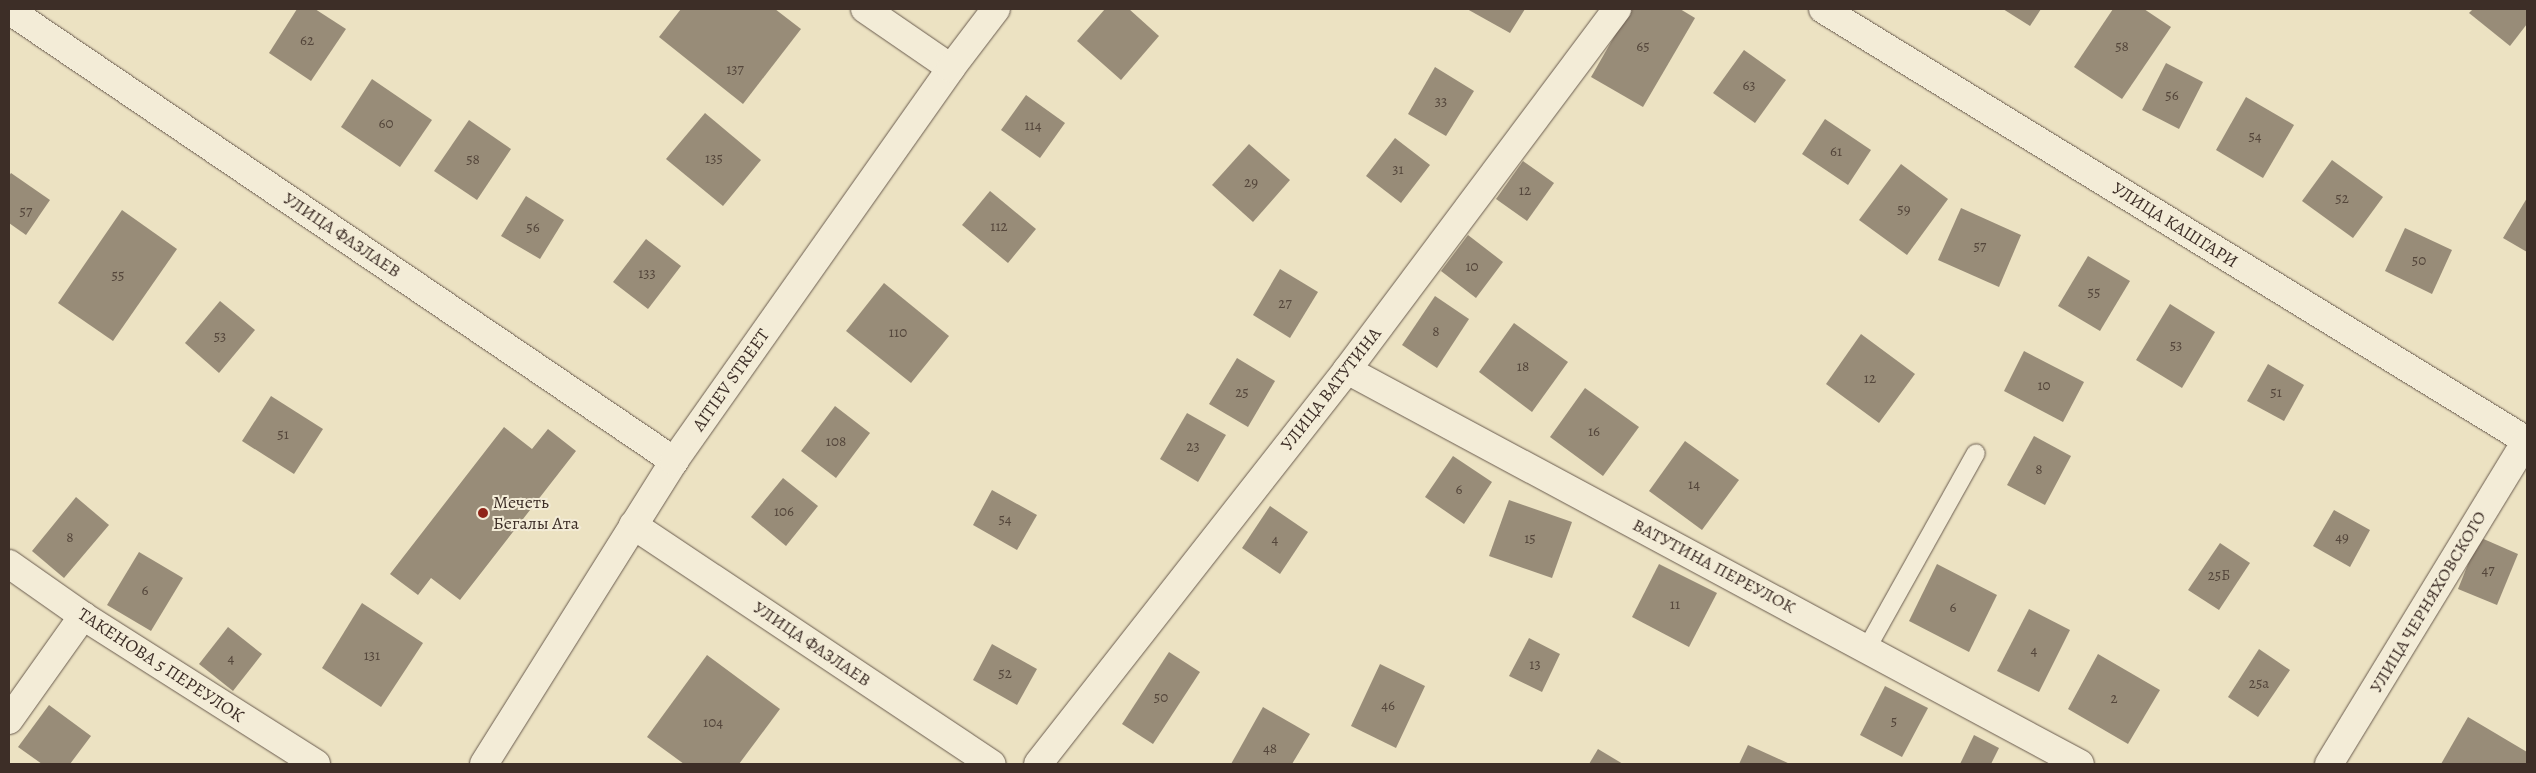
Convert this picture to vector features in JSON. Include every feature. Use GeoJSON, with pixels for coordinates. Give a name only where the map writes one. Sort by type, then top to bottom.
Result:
{"type":"FeatureCollection","features":[{"type":"Feature","properties":{"kind":"street"},"geometry":{"type":"LineString","coordinates":[[865,9],[951,68]]}},
{"type":"Feature","properties":{"kind":"street","name":"AITIEV STREET"},"geometry":{"type":"LineString","coordinates":[[484,764],[674,461],[951,68],[996,9]]}},
{"type":"Feature","properties":{"kind":"street","name":"УЛИЦА ВАТУТИНА"},"geometry":{"type":"LineString","coordinates":[[1038,764],[1347,370],[1617,9]]}},
{"type":"Feature","properties":{"kind":"street","name":"УЛИЦА КАШГАРИ"},"geometry":{"type":"LineString","coordinates":[[1823,9],[2527,440]]}},
{"type":"Feature","properties":{"kind":"street","name":"УЛИЦА ФАЗЛАЕВ"},"geometry":{"type":"LineString","coordinates":[[9,10],[674,461]]}},
{"type":"Feature","properties":{"kind":"street","name":"ВАТУТИНА ПЕРЕУЛОК"},"geometry":{"type":"LineString","coordinates":[[1347,370],[2080,764]]}},
{"type":"Feature","properties":{"kind":"street","name":"УЛИЦА ЧЕРНЯХОВСКОГО"},"geometry":{"type":"LineString","coordinates":[[2329,764],[2527,440]]}},
{"type":"Feature","properties":{"kind":"street","name":"УЛИЦА ФАЗЛАЕВ"},"geometry":{"type":"LineString","coordinates":[[633,525],[992,764]]}},
{"type":"Feature","properties":{"kind":"street","name":"ТАКЕНОВА 5 ПЕРЕУЛОК"},"geometry":{"type":"LineString","coordinates":[[9,564],[83,616],[316,764]]}},
{"type":"Feature","properties":{"kind":"street"},"geometry":{"type":"LineString","coordinates":[[9,720],[83,616]]}},
{"type":"Feature","properties":{"kind":"lane"},"geometry":{"type":"LineString","coordinates":[[1867,648],[1976,453]]}},
{"type":"Feature","properties":{"kind":"building"},"geometry":{"type":"Polygon","coordinates":[[[297,9],[315,9],[346,29],[311,81],[269,53],[297,9]]]}},
{"type":"Feature","properties":{"kind":"building"},"geometry":{"type":"Polygon","coordinates":[[[681,9],[775,9],[801,29],[743,104],[659,37],[681,9]]]}},
{"type":"Feature","properties":{"kind":"building"},"geometry":{"type":"Polygon","coordinates":[[[1105,9],[1129,9],[1159,36],[1121,80],[1077,41],[1105,9]]]}},
{"type":"Feature","properties":{"kind":"building"},"geometry":{"type":"Polygon","coordinates":[[[1467,9],[1525,9],[1510,33],[1467,9]]]}},
{"type":"Feature","properties":{"kind":"building"},"geometry":{"type":"Polygon","coordinates":[[[1630,9],[1680,9],[1695,18],[1643,107],[1591,77],[1630,9]]]}},
{"type":"Feature","properties":{"kind":"building"},"geometry":{"type":"Polygon","coordinates":[[[2003,9],[2041,9],[2030,26],[2003,9]]]}},
{"type":"Feature","properties":{"kind":"building"},"geometry":{"type":"Polygon","coordinates":[[[2113,9],[2144,9],[2171,27],[2122,99],[2074,67],[2113,9]]]}},
{"type":"Feature","properties":{"kind":"building"},"geometry":{"type":"Polygon","coordinates":[[[2473,9],[2527,9],[2527,24],[2510,46],[2469,13],[2473,9]]]}},
{"type":"Feature","properties":{"kind":"building"},"geometry":{"type":"Polygon","coordinates":[[[1744,50],[1786,80],[1755,123],[1713,93],[1744,50]]]}},
{"type":"Feature","properties":{"kind":"building"},"geometry":{"type":"Polygon","coordinates":[[[2166,63],[2203,82],[2179,129],[2142,110],[2166,63]]]}},
{"type":"Feature","properties":{"kind":"building"},"geometry":{"type":"Polygon","coordinates":[[[1435,67],[1474,91],[1446,136],[1408,114],[1435,67]]]}},
{"type":"Feature","properties":{"kind":"building"},"geometry":{"type":"Polygon","coordinates":[[[372,79],[432,120],[400,167],[341,127],[372,79]]]}},
{"type":"Feature","properties":{"kind":"building"},"geometry":{"type":"Polygon","coordinates":[[[1026,95],[1065,123],[1040,158],[1001,130],[1026,95]]]}},
{"type":"Feature","properties":{"kind":"building"},"geometry":{"type":"Polygon","coordinates":[[[2246,97],[2294,125],[2263,178],[2216,150],[2246,97]]]}},
{"type":"Feature","properties":{"kind":"building"},"geometry":{"type":"Polygon","coordinates":[[[705,113],[761,160],[723,206],[666,159],[705,113]]]}},
{"type":"Feature","properties":{"kind":"building"},"geometry":{"type":"Polygon","coordinates":[[[1825,119],[1871,150],[1848,185],[1802,154],[1825,119]]]}},
{"type":"Feature","properties":{"kind":"building"},"geometry":{"type":"Polygon","coordinates":[[[469,120],[511,149],[477,200],[434,171],[469,120]]]}},
{"type":"Feature","properties":{"kind":"building"},"geometry":{"type":"Polygon","coordinates":[[[1395,138],[1430,165],[1401,203],[1366,176],[1395,138]]]}},
{"type":"Feature","properties":{"kind":"building"},"geometry":{"type":"Polygon","coordinates":[[[1249,144],[1290,180],[1253,222],[1212,185],[1249,144]]]}},
{"type":"Feature","properties":{"kind":"building"},"geometry":{"type":"Polygon","coordinates":[[[2332,160],[2383,197],[2353,238],[2302,201],[2332,160]]]}},
{"type":"Feature","properties":{"kind":"building"},"geometry":{"type":"Polygon","coordinates":[[[1523,161],[1554,183],[1527,221],[1496,199],[1523,161]]]}},
{"type":"Feature","properties":{"kind":"building"},"geometry":{"type":"Polygon","coordinates":[[[1901,164],[1948,199],[1907,255],[1859,220],[1901,164]]]}},
{"type":"Feature","properties":{"kind":"building"},"geometry":{"type":"Polygon","coordinates":[[[11,173],[50,200],[26,235],[9,223],[9,176],[11,173]]]}},
{"type":"Feature","properties":{"kind":"building"},"geometry":{"type":"Polygon","coordinates":[[[990,191],[1036,229],[1008,263],[962,225],[990,191]]]}},
{"type":"Feature","properties":{"kind":"building"},"geometry":{"type":"Polygon","coordinates":[[[526,196],[564,220],[540,259],[501,236],[526,196]]]}},
{"type":"Feature","properties":{"kind":"building"},"geometry":{"type":"Polygon","coordinates":[[[2527,198],[2527,252],[2503,238],[2527,198]]]}},
{"type":"Feature","properties":{"kind":"building"},"geometry":{"type":"Polygon","coordinates":[[[1961,208],[2021,235],[1999,287],[1938,260],[1961,208]]]}},
{"type":"Feature","properties":{"kind":"building"},"geometry":{"type":"Polygon","coordinates":[[[122,210],[177,249],[113,341],[58,303],[122,210]]]}},
{"type":"Feature","properties":{"kind":"building"},"geometry":{"type":"Polygon","coordinates":[[[2405,228],[2452,250],[2432,294],[2385,271],[2405,228]]]}},
{"type":"Feature","properties":{"kind":"building"},"geometry":{"type":"Polygon","coordinates":[[[1468,235],[1503,262],[1476,298],[1441,271],[1468,235]]]}},
{"type":"Feature","properties":{"kind":"building"},"geometry":{"type":"Polygon","coordinates":[[[646,239],[681,266],[648,309],[613,282],[646,239]]]}},
{"type":"Feature","properties":{"kind":"building"},"geometry":{"type":"Polygon","coordinates":[[[2088,256],[2130,281],[2100,331],[2058,306],[2088,256]]]}},
{"type":"Feature","properties":{"kind":"building"},"geometry":{"type":"Polygon","coordinates":[[[1280,269],[1318,292],[1290,338],[1253,315],[1280,269]]]}},
{"type":"Feature","properties":{"kind":"building"},"geometry":{"type":"Polygon","coordinates":[[[884,283],[949,336],[911,383],[846,331],[884,283]]]}},
{"type":"Feature","properties":{"kind":"building"},"geometry":{"type":"Polygon","coordinates":[[[1435,296],[1469,319],[1437,368],[1402,345],[1435,296]]]}},
{"type":"Feature","properties":{"kind":"building"},"geometry":{"type":"Polygon","coordinates":[[[220,301],[255,330],[219,373],[185,343],[220,301]]]}},
{"type":"Feature","properties":{"kind":"building"},"geometry":{"type":"Polygon","coordinates":[[[2170,304],[2215,332],[2182,388],[2136,360],[2170,304]]]}},
{"type":"Feature","properties":{"kind":"building"},"geometry":{"type":"Polygon","coordinates":[[[1514,323],[1568,362],[1532,412],[1479,372],[1514,323]]]}},
{"type":"Feature","properties":{"kind":"building"},"geometry":{"type":"Polygon","coordinates":[[[1861,334],[1915,374],[1879,423],[1826,384],[1861,334]]]}},
{"type":"Feature","properties":{"kind":"building"},"geometry":{"type":"Polygon","coordinates":[[[2024,351],[2084,382],[2063,422],[2004,391],[2024,351]]]}},
{"type":"Feature","properties":{"kind":"building"},"geometry":{"type":"Polygon","coordinates":[[[1237,358],[1275,381],[1248,427],[1209,404],[1237,358]]]}},
{"type":"Feature","properties":{"kind":"building"},"geometry":{"type":"Polygon","coordinates":[[[2268,364],[2304,385],[2284,421],[2247,401],[2268,364]]]}},
{"type":"Feature","properties":{"kind":"building"},"geometry":{"type":"Polygon","coordinates":[[[1585,388],[1639,427],[1603,476],[1550,437],[1585,388]]]}},
{"type":"Feature","properties":{"kind":"building"},"geometry":{"type":"Polygon","coordinates":[[[271,396],[323,429],[294,474],[242,441],[271,396]]]}},
{"type":"Feature","properties":{"kind":"building"},"geometry":{"type":"Polygon","coordinates":[[[835,406],[870,433],[836,478],[801,451],[835,406]]]}},
{"type":"Feature","properties":{"kind":"building"},"geometry":{"type":"Polygon","coordinates":[[[1187,413],[1226,435],[1198,482],[1160,459],[1187,413]]]}},
{"type":"Feature","properties":{"kind":"building","name":"Мечеть Бегалы Ата"},"geometry":{"type":"Polygon","coordinates":[[[504,427],[532,449],[548,429],[576,451],[460,600],[431,578],[418,595],[390,574],[504,427]]]}},
{"type":"Feature","properties":{"kind":"building"},"geometry":{"type":"Polygon","coordinates":[[[2034,436],[2071,456],[2045,505],[2007,485],[2034,436]]]}},
{"type":"Feature","properties":{"kind":"building"},"geometry":{"type":"Polygon","coordinates":[[[1685,441],[1739,480],[1702,530],[1649,491],[1685,441]]]}},
{"type":"Feature","properties":{"kind":"building"},"geometry":{"type":"Polygon","coordinates":[[[1453,456],[1492,482],[1464,524],[1425,497],[1453,456]]]}},
{"type":"Feature","properties":{"kind":"building"},"geometry":{"type":"Polygon","coordinates":[[[783,478],[818,506],[786,546],[751,517],[783,478]]]}},
{"type":"Feature","properties":{"kind":"building"},"geometry":{"type":"Polygon","coordinates":[[[992,490],[1037,515],[1017,550],[973,525],[992,490]]]}},
{"type":"Feature","properties":{"kind":"building"},"geometry":{"type":"Polygon","coordinates":[[[76,497],[109,525],[64,578],[32,551],[76,497]]]}},
{"type":"Feature","properties":{"kind":"building"},"geometry":{"type":"Polygon","coordinates":[[[1509,500],[1572,522],[1552,578],[1489,556],[1509,500]]]}},
{"type":"Feature","properties":{"kind":"building"},"geometry":{"type":"Polygon","coordinates":[[[1270,506],[1308,532],[1280,574],[1242,548],[1270,506]]]}},
{"type":"Feature","properties":{"kind":"building"},"geometry":{"type":"Polygon","coordinates":[[[2334,510],[2370,530],[2350,567],[2313,546],[2334,510]]]}},
{"type":"Feature","properties":{"kind":"building"},"geometry":{"type":"Polygon","coordinates":[[[2479,537],[2518,554],[2497,605],[2458,589],[2479,537]]]}},
{"type":"Feature","properties":{"kind":"building"},"geometry":{"type":"Polygon","coordinates":[[[2220,543],[2250,563],[2219,610],[2188,590],[2220,543]]]}},
{"type":"Feature","properties":{"kind":"building"},"geometry":{"type":"Polygon","coordinates":[[[139,552],[183,578],[151,631],[107,605],[139,552]]]}},
{"type":"Feature","properties":{"kind":"building"},"geometry":{"type":"Polygon","coordinates":[[[1659,564],[1717,593],[1689,647],[1632,617],[1659,564]]]}},
{"type":"Feature","properties":{"kind":"building"},"geometry":{"type":"Polygon","coordinates":[[[1937,564],[1997,595],[1969,652],[1909,621],[1937,564]]]}},
{"type":"Feature","properties":{"kind":"building"},"geometry":{"type":"Polygon","coordinates":[[[362,603],[423,643],[381,707],[322,668],[362,603]]]}},
{"type":"Feature","properties":{"kind":"building"},"geometry":{"type":"Polygon","coordinates":[[[2029,609],[2070,630],[2039,692],[1997,671],[2029,609]]]}},
{"type":"Feature","properties":{"kind":"building"},"geometry":{"type":"Polygon","coordinates":[[[228,627],[262,654],[233,691],[199,664],[228,627]]]}},
{"type":"Feature","properties":{"kind":"building"},"geometry":{"type":"Polygon","coordinates":[[[1529,638],[1560,654],[1542,692],[1509,676],[1529,638]]]}},
{"type":"Feature","properties":{"kind":"building"},"geometry":{"type":"Polygon","coordinates":[[[992,644],[1037,669],[1017,705],[973,680],[992,644]]]}},
{"type":"Feature","properties":{"kind":"building"},"geometry":{"type":"Polygon","coordinates":[[[2259,649],[2290,670],[2258,717],[2228,697],[2259,649]]]}},
{"type":"Feature","properties":{"kind":"building"},"geometry":{"type":"Polygon","coordinates":[[[1169,652],[1200,672],[1153,744],[1122,724],[1169,652]]]}},
{"type":"Feature","properties":{"kind":"building"},"geometry":{"type":"Polygon","coordinates":[[[2098,654],[2160,690],[2128,744],[2068,709],[2098,654]]]}},
{"type":"Feature","properties":{"kind":"building"},"geometry":{"type":"Polygon","coordinates":[[[707,655],[780,709],[739,764],[684,764],[647,737],[707,655]]]}},
{"type":"Feature","properties":{"kind":"building"},"geometry":{"type":"Polygon","coordinates":[[[1380,664],[1425,686],[1396,748],[1351,726],[1380,664]]]}},
{"type":"Feature","properties":{"kind":"building"},"geometry":{"type":"Polygon","coordinates":[[[1885,686],[1928,708],[1902,757],[1860,735],[1885,686]]]}},
{"type":"Feature","properties":{"kind":"building"},"geometry":{"type":"Polygon","coordinates":[[[49,705],[91,736],[70,764],[42,764],[18,747],[49,705]]]}},
{"type":"Feature","properties":{"kind":"building"},"geometry":{"type":"Polygon","coordinates":[[[1263,707],[1310,734],[1292,764],[1231,764],[1263,707]]]}},
{"type":"Feature","properties":{"kind":"building"},"geometry":{"type":"Polygon","coordinates":[[[2468,717],[2527,752],[2527,764],[2441,764],[2468,717]]]}},
{"type":"Feature","properties":{"kind":"building"},"geometry":{"type":"Polygon","coordinates":[[[1974,735],[1999,748],[1991,764],[1960,764],[1974,735]]]}},
{"type":"Feature","properties":{"kind":"building"},"geometry":{"type":"Polygon","coordinates":[[[1748,745],[1790,764],[1739,764],[1748,745]]]}},
{"type":"Feature","properties":{"kind":"building"},"geometry":{"type":"Polygon","coordinates":[[[1598,749],[1623,764],[1589,764],[1598,749]]]}},
{"type":"Feature","properties":{"kind":"place","name":"Мечеть Бегалы Ата"},"geometry":{"type":"Point","coordinates":[483,513]}}]}
